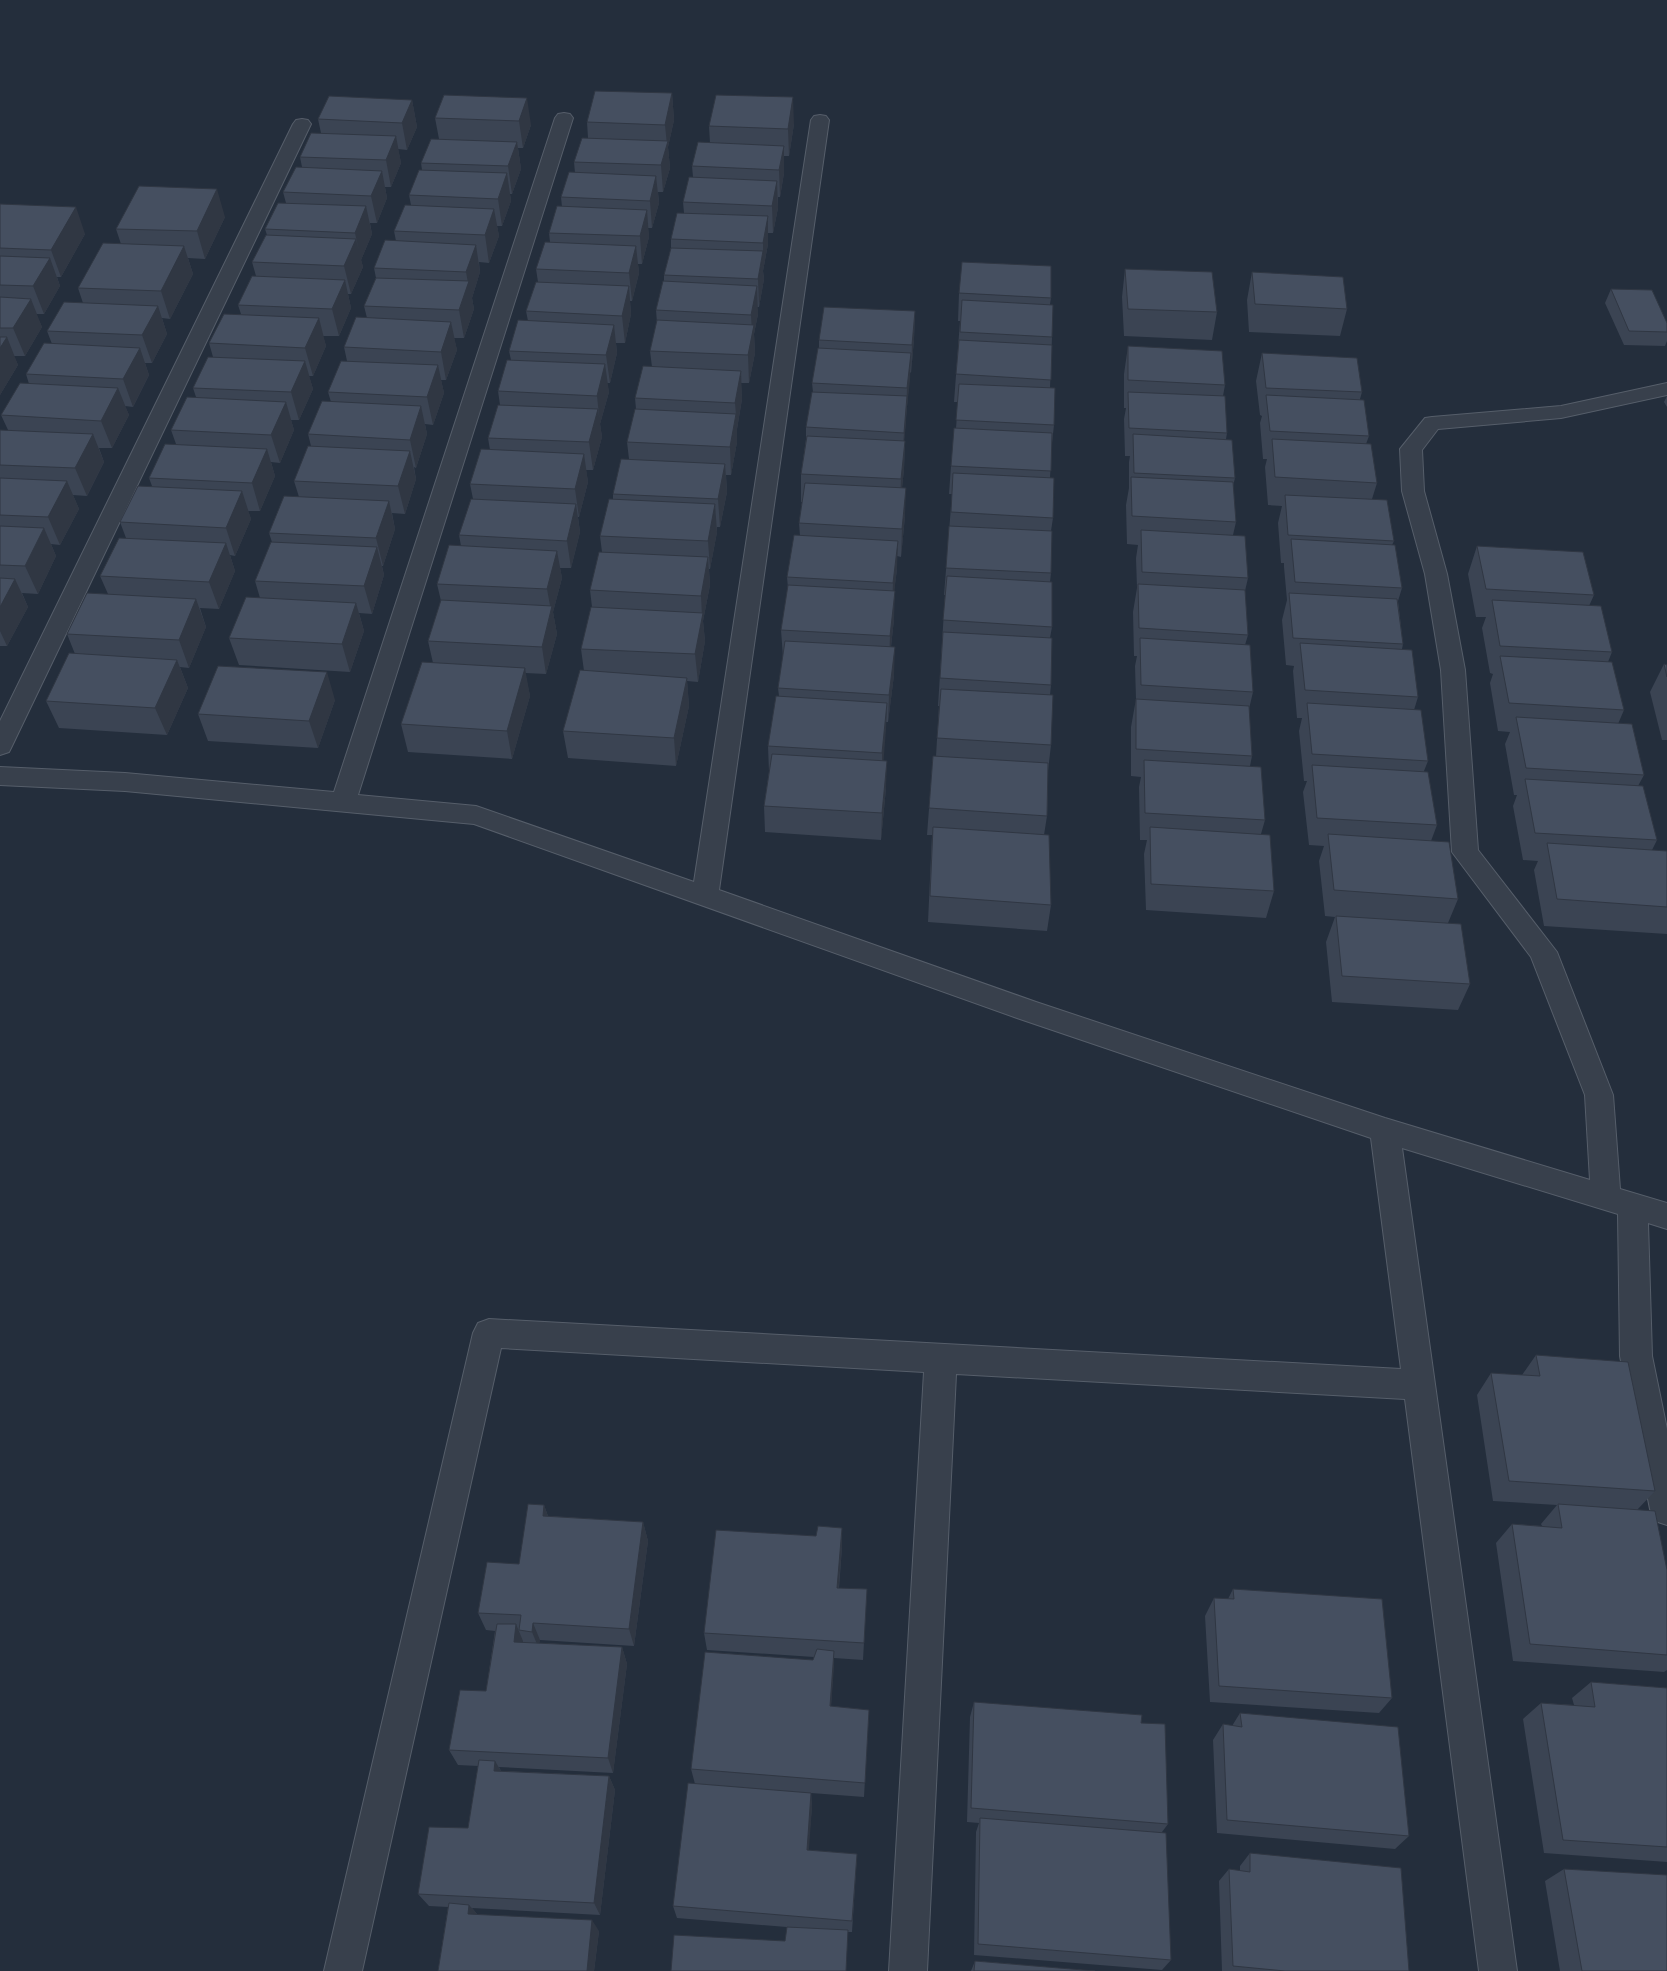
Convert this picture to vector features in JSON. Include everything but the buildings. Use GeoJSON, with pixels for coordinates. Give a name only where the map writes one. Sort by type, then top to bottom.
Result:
{"type":"FeatureCollection","features":[{"type":"Feature","properties":{"kind":"street"},"geometry":{"type":"LineString","coordinates":[[343,803],[564,118]]}},
{"type":"Feature","properties":{"kind":"street"},"geometry":{"type":"LineString","coordinates":[[705,896],[820,120]]}},
{"type":"Feature","properties":{"kind":"street"},"geometry":{"type":"LineString","coordinates":[[0,746],[302,124]]}},
{"type":"Feature","properties":{"kind":"street"},"geometry":{"type":"LineString","coordinates":[[1667,389],[1561,412],[1432,423],[1411,449],[1414,491],[1436,574],[1453,670],[1465,852],[1543,952],[1599,1095],[1619,1201],[1636,1356],[1667,1509]]}},
{"type":"Feature","properties":{"kind":"street"},"geometry":{"type":"LineString","coordinates":[[0,776],[125,782],[476,815],[1027,1010],[1385,1130],[1667,1216]]}},
{"type":"Feature","properties":{"kind":"street"},"geometry":{"type":"LineString","coordinates":[[1385,1130],[1498,1971]]}},
{"type":"Feature","properties":{"kind":"street"},"geometry":{"type":"LineString","coordinates":[[343,1971],[489,1333],[1419,1385]]}},
{"type":"Feature","properties":{"kind":"street"},"geometry":{"type":"LineString","coordinates":[[908,1971],[941,1358]]}}]}
